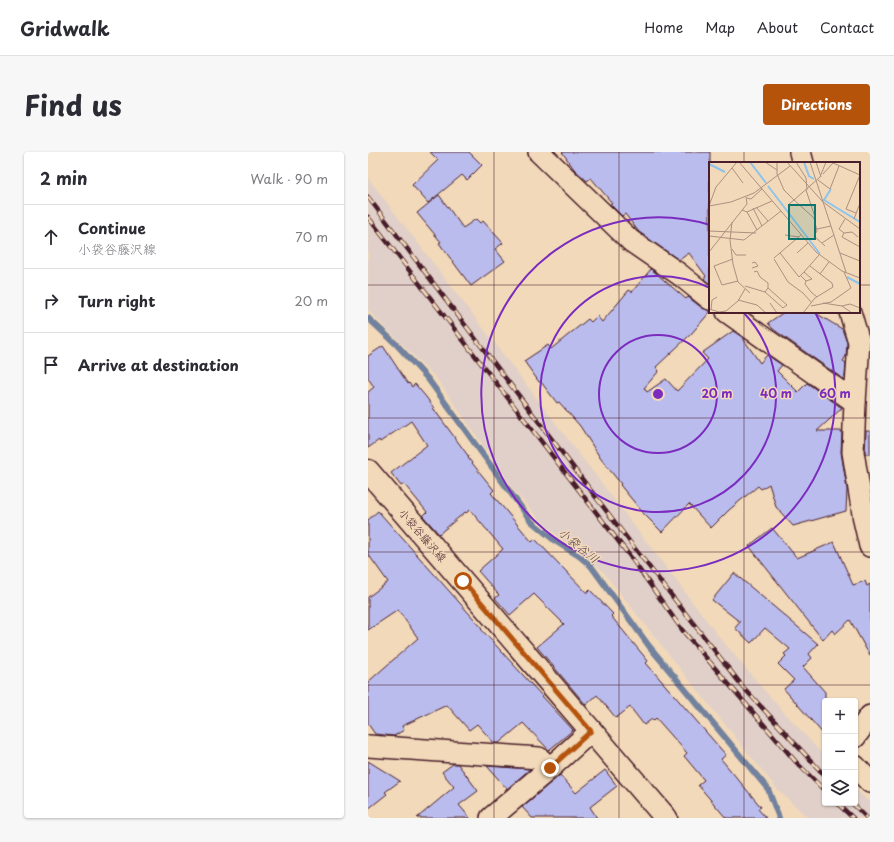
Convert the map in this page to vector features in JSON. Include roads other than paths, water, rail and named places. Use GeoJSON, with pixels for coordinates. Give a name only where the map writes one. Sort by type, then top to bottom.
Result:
{"type":"FeatureCollection","features":[{"type":"Feature","properties":{"kind":"main road","name":"小袋谷藤沢線"},"geometry":{"type":"LineString","coordinates":[[368,470],[666,818]]}},
{"type":"Feature","properties":{"kind":"street"},"geometry":{"type":"LineString","coordinates":[[539,152],[631,241],[680,274],[709,297]]}},
{"type":"Feature","properties":{"kind":"street"},"geometry":{"type":"LineString","coordinates":[[800,152],[803,162]]}},
{"type":"Feature","properties":{"kind":"street"},"geometry":{"type":"LineString","coordinates":[[728,313],[855,402]]}},
{"type":"Feature","properties":{"kind":"street"},"geometry":{"type":"LineString","coordinates":[[850,313],[859,342],[853,452],[864,520],[870,546]]}},
{"type":"Feature","properties":{"kind":"street"},"geometry":{"type":"LineString","coordinates":[[857,734],[870,716]]}},
{"type":"Feature","properties":{"kind":"street"},"geometry":{"type":"LineString","coordinates":[[491,818],[591,731]]}},
{"type":"Feature","properties":{"kind":"street"},"geometry":{"type":"LineString","coordinates":[[368,746],[538,758],[550,768]]}},
{"type":"Feature","properties":{"kind":"street"},"geometry":{"type":"LineString","coordinates":[[858,769],[870,782]]}},
{"type":"Feature","properties":{"kind":"waterway","name":"小袋谷川"},"geometry":{"type":"LineString","coordinates":[[368,318],[396,344],[428,379],[531,521],[555,541],[579,556],[591,566],[649,646],[768,789],[779,818]]}},
{"type":"Feature","properties":{"kind":"railway"},"geometry":{"type":"LineString","coordinates":[[368,197],[636,550],[743,687],[822,773]]}},
{"type":"Feature","properties":{"kind":"railway"},"geometry":{"type":"LineString","coordinates":[[368,217],[629,555],[683,631],[796,762],[822,788]]}},
{"type":"Feature","properties":{"kind":"railway"},"geometry":{"type":"LineString","coordinates":[[840,806],[853,818]]}},
{"type":"Feature","properties":{"kind":"railway"},"geometry":{"type":"LineString","coordinates":[[855,806],[867,818]]}}]}
